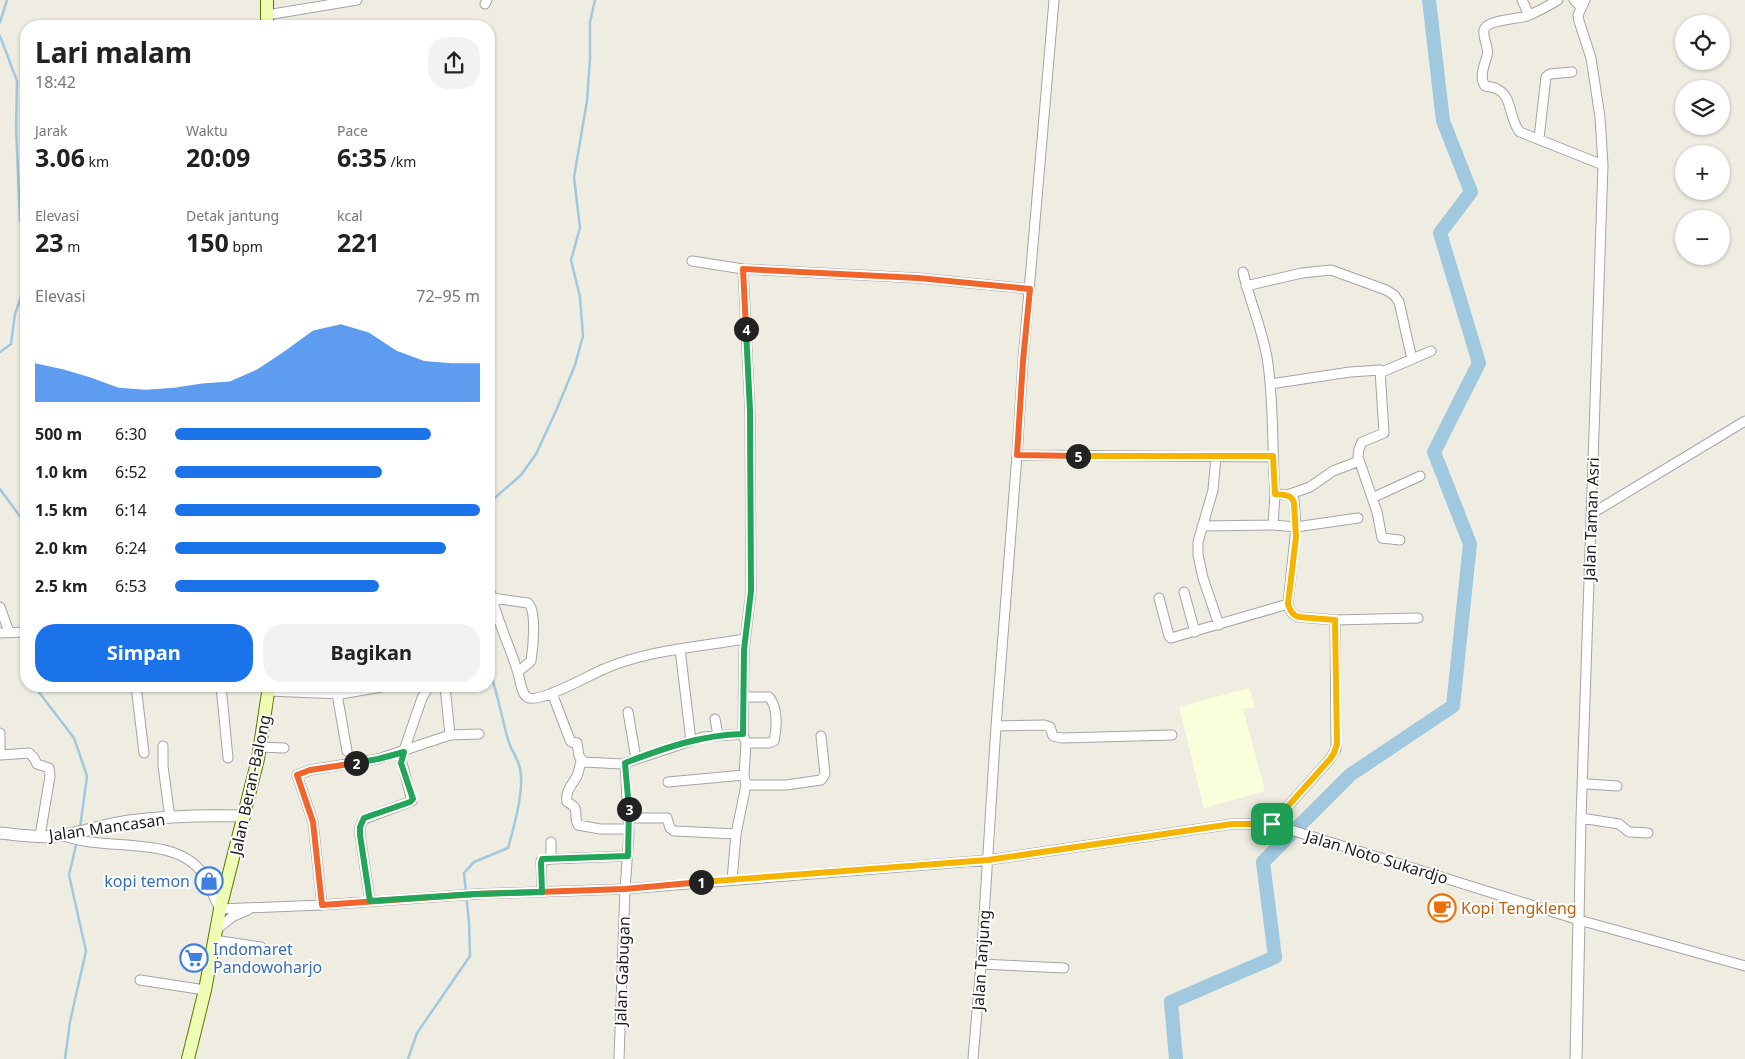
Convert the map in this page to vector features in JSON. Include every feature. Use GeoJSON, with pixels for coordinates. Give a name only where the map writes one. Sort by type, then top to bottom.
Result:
{"type":"FeatureCollection","features":[{"type":"Feature","properties":{"kind":"main road"},"geometry":{"type":"LineString","coordinates":[[267,0],[267,20]]}},
{"type":"Feature","properties":{"kind":"main road","name":"Jalan Beran-Balong"},"geometry":{"type":"LineString","coordinates":[[188,1059],[205,990],[220,909],[245,816],[260,747],[269,692]]}},
{"type":"Feature","properties":{"kind":"street"},"geometry":{"type":"LineString","coordinates":[[271,20],[357,0]]}},
{"type":"Feature","properties":{"kind":"street","name":"Jalan Tanjung"},"geometry":{"type":"LineString","coordinates":[[973,1059],[1023,361],[1054,0]]}},
{"type":"Feature","properties":{"kind":"street"},"geometry":{"type":"LineString","coordinates":[[1522,0],[1529,15]]}},
{"type":"Feature","properties":{"kind":"street"},"geometry":{"type":"LineString","coordinates":[[1558,0],[1529,15],[1488,24],[1484,33],[1488,54],[1483,65],[1482,80],[1485,86],[1498,89],[1508,101],[1518,130],[1603,165]]}},
{"type":"Feature","properties":{"kind":"street"},"geometry":{"type":"LineString","coordinates":[[1574,0],[1583,4]]}},
{"type":"Feature","properties":{"kind":"street","name":"Jalan Taman Asri"},"geometry":{"type":"LineString","coordinates":[[1579,920],[1580,818],[1603,165],[1600,118],[1590,55],[1587,42],[1579,27],[1578,16],[1583,4]]}},
{"type":"Feature","properties":{"kind":"street"},"geometry":{"type":"LineString","coordinates":[[1539,138],[1546,77],[1550,74],[1572,72]]}},
{"type":"Feature","properties":{"kind":"street"},"geometry":{"type":"LineString","coordinates":[[692,261],[743,269],[918,278],[1030,289]]}},
{"type":"Feature","properties":{"kind":"street"},"geometry":{"type":"LineString","coordinates":[[732,880],[736,834],[746,785],[744,775],[746,743],[743,734],[743,697],[745,639],[751,591],[750,421],[743,269]]}},
{"type":"Feature","properties":{"kind":"street"},"geometry":{"type":"LineString","coordinates":[[1246,286],[1302,273],[1331,270],[1386,290],[1394,295],[1398,302],[1412,359]]}},
{"type":"Feature","properties":{"kind":"street"},"geometry":{"type":"LineString","coordinates":[[1243,272],[1263,337],[1270,384],[1275,494],[1273,524]]}},
{"type":"Feature","properties":{"kind":"street"},"geometry":{"type":"LineString","coordinates":[[1382,372],[1431,351]]}},
{"type":"Feature","properties":{"kind":"street"},"geometry":{"type":"LineString","coordinates":[[1270,384],[1350,372],[1378,369],[1382,372]]}},
{"type":"Feature","properties":{"kind":"street"},"geometry":{"type":"LineString","coordinates":[[1382,372],[1384,432],[1382,435],[1362,442],[1359,449],[1359,461],[1372,498],[1382,538],[1400,540]]}},
{"type":"Feature","properties":{"kind":"street"},"geometry":{"type":"LineString","coordinates":[[1592,514],[1745,421]]}},
{"type":"Feature","properties":{"kind":"street"},"geometry":{"type":"LineString","coordinates":[[1017,455],[1273,456]]}},
{"type":"Feature","properties":{"kind":"street"},"geometry":{"type":"LineString","coordinates":[[1216,457],[1213,490],[1198,542],[1199,565],[1219,625]]}},
{"type":"Feature","properties":{"kind":"street"},"geometry":{"type":"LineString","coordinates":[[1275,494],[1287,495],[1310,487],[1334,471],[1359,461]]}},
{"type":"Feature","properties":{"kind":"street"},"geometry":{"type":"LineString","coordinates":[[1372,498],[1420,476]]}},
{"type":"Feature","properties":{"kind":"street"},"geometry":{"type":"LineString","coordinates":[[1287,495],[1294,500],[1296,526],[1296,544],[1288,604],[1294,616],[1335,620],[1418,618]]}},
{"type":"Feature","properties":{"kind":"street"},"geometry":{"type":"LineString","coordinates":[[1202,526],[1273,524],[1296,526],[1358,518]]}},
{"type":"Feature","properties":{"kind":"street"},"geometry":{"type":"LineString","coordinates":[[1184,592],[1195,632]]}},
{"type":"Feature","properties":{"kind":"street"},"geometry":{"type":"LineString","coordinates":[[495,597],[528,603],[531,606],[533,618],[531,661],[518,672]]}},
{"type":"Feature","properties":{"kind":"street"},"geometry":{"type":"LineString","coordinates":[[1159,598],[1170,638],[1288,604]]}},
{"type":"Feature","properties":{"kind":"street"},"geometry":{"type":"LineString","coordinates":[[0,607],[5,633],[20,632]]}},
{"type":"Feature","properties":{"kind":"street"},"geometry":{"type":"LineString","coordinates":[[495,607],[527,697],[537,699],[552,694],[623,660],[745,639]]}},
{"type":"Feature","properties":{"kind":"street"},"geometry":{"type":"LineString","coordinates":[[1272,824],[1330,759],[1336,748],[1335,620]]}},
{"type":"Feature","properties":{"kind":"street"},"geometry":{"type":"LineString","coordinates":[[680,650],[691,740]]}},
{"type":"Feature","properties":{"kind":"street"},"geometry":{"type":"LineString","coordinates":[[137,692],[144,753]]}},
{"type":"Feature","properties":{"kind":"street"},"geometry":{"type":"LineString","coordinates":[[222,692],[228,758]]}},
{"type":"Feature","properties":{"kind":"street"},"geometry":{"type":"LineString","coordinates":[[282,692],[290,694],[319,692]]}},
{"type":"Feature","properties":{"kind":"street"},"geometry":{"type":"LineString","coordinates":[[334,692],[347,752]]}},
{"type":"Feature","properties":{"kind":"street"},"geometry":{"type":"LineString","coordinates":[[370,901],[360,827],[364,818],[412,801],[401,763],[426,692]]}},
{"type":"Feature","properties":{"kind":"street"},"geometry":{"type":"LineString","coordinates":[[446,692],[450,735]]}},
{"type":"Feature","properties":{"kind":"street"},"geometry":{"type":"LineString","coordinates":[[552,694],[571,742],[576,742],[578,745],[580,760],[578,773],[567,792],[566,799],[567,802],[576,808],[578,825],[600,829],[629,829]]}},
{"type":"Feature","properties":{"kind":"street"},"geometry":{"type":"LineString","coordinates":[[743,697],[769,697],[776,714],[774,741],[769,743],[746,743]]}},
{"type":"Feature","properties":{"kind":"street"},"geometry":{"type":"LineString","coordinates":[[628,712],[636,759]]}},
{"type":"Feature","properties":{"kind":"street"},"geometry":{"type":"LineString","coordinates":[[715,719],[718,735]]}},
{"type":"Feature","properties":{"kind":"street"},"geometry":{"type":"LineString","coordinates":[[996,726],[1044,725],[1050,727],[1053,736],[1062,738],[1172,735]]}},
{"type":"Feature","properties":{"kind":"street"},"geometry":{"type":"LineString","coordinates":[[0,733],[0,755],[31,754],[37,764],[49,768],[50,776],[40,836]]}},
{"type":"Feature","properties":{"kind":"street"},"geometry":{"type":"LineString","coordinates":[[322,905],[313,822],[297,775],[310,770],[378,759],[404,752],[450,735],[479,734]]}},
{"type":"Feature","properties":{"kind":"street"},"geometry":{"type":"LineString","coordinates":[[580,760],[599,763],[625,763],[691,740],[718,735],[743,734]]}},
{"type":"Feature","properties":{"kind":"street"},"geometry":{"type":"LineString","coordinates":[[746,785],[786,785],[821,780],[825,774],[821,736]]}},
{"type":"Feature","properties":{"kind":"street"},"geometry":{"type":"LineString","coordinates":[[164,746],[164,766],[170,818]]}},
{"type":"Feature","properties":{"kind":"street"},"geometry":{"type":"LineString","coordinates":[[260,747],[284,748]]}},
{"type":"Feature","properties":{"kind":"street","name":"Jalan Gabugan"},"geometry":{"type":"LineString","coordinates":[[619,1059],[629,829],[625,763]]}},
{"type":"Feature","properties":{"kind":"street"},"geometry":{"type":"LineString","coordinates":[[668,782],[744,775]]}},
{"type":"Feature","properties":{"kind":"street"},"geometry":{"type":"LineString","coordinates":[[1582,782],[1618,786]]}},
{"type":"Feature","properties":{"kind":"street","name":"Jalan Mancasan"},"geometry":{"type":"LineString","coordinates":[[0,833],[64,836],[106,824],[132,821],[220,815],[245,816]]}},
{"type":"Feature","properties":{"kind":"street"},"geometry":{"type":"LineString","coordinates":[[629,818],[667,818],[670,828],[674,831],[736,834]]}},
{"type":"Feature","properties":{"kind":"street"},"geometry":{"type":"LineString","coordinates":[[1580,818],[1619,824],[1630,832],[1648,833]]}},
{"type":"Feature","properties":{"kind":"street","name":"Jalan Noto Sukardjo"},"geometry":{"type":"LineString","coordinates":[[220,909],[322,905],[476,894],[625,889],[988,860],[1232,824],[1272,824],[1579,920],[1745,966]]}},
{"type":"Feature","properties":{"kind":"street"},"geometry":{"type":"LineString","coordinates":[[64,836],[92,842],[168,850],[183,855],[203,874],[220,909]]}},
{"type":"Feature","properties":{"kind":"street"},"geometry":{"type":"LineString","coordinates":[[551,842],[551,859]]}},
{"type":"Feature","properties":{"kind":"street"},"geometry":{"type":"LineString","coordinates":[[542,892],[541,861],[628,856]]}},
{"type":"Feature","properties":{"kind":"street","name":"Jalan Noto Sukardjo"},"geometry":{"type":"LineString","coordinates":[[215,935],[232,917],[253,908]]}},
{"type":"Feature","properties":{"kind":"street"},"geometry":{"type":"LineString","coordinates":[[1576,1059],[1579,920]]}},
{"type":"Feature","properties":{"kind":"street"},"geometry":{"type":"LineString","coordinates":[[215,935],[260,947]]}},
{"type":"Feature","properties":{"kind":"street"},"geometry":{"type":"LineString","coordinates":[[981,964],[1064,968]]}},
{"type":"Feature","properties":{"kind":"street"},"geometry":{"type":"LineString","coordinates":[[140,980],[205,990]]}},
{"type":"Feature","properties":{"kind":"shaded area"},"geometry":{"type":"Polygon","coordinates":[[[1249,688],[1255,707],[1243,709],[1265,791],[1204,808],[1179,707],[1249,688]]]}},
{"type":"Feature","properties":{"kind":"waterway"},"geometry":{"type":"LineString","coordinates":[[0,22],[7,0]]}},
{"type":"Feature","properties":{"kind":"waterway"},"geometry":{"type":"LineString","coordinates":[[495,498],[521,475],[536,454],[575,365],[583,336],[580,297],[571,260],[580,228],[574,177],[587,101],[590,22],[595,0]]}},
{"type":"Feature","properties":{"kind":"waterway"},"geometry":{"type":"LineString","coordinates":[[1176,1059],[1171,1002],[1275,957],[1263,862],[1350,775],[1453,706],[1470,544],[1434,452],[1479,363],[1440,233],[1471,192],[1443,121],[1429,0]]}},
{"type":"Feature","properties":{"kind":"waterway"},"geometry":{"type":"LineString","coordinates":[[0,36],[17,81],[16,127],[20,220]]}},
{"type":"Feature","properties":{"kind":"waterway"},"geometry":{"type":"LineString","coordinates":[[0,352],[11,344],[15,314],[20,300]]}},
{"type":"Feature","properties":{"kind":"waterway"},"geometry":{"type":"LineString","coordinates":[[0,489],[20,516]]}},
{"type":"Feature","properties":{"kind":"waterway"},"geometry":{"type":"LineString","coordinates":[[408,1059],[417,1033],[470,956],[464,873],[474,862],[508,848],[516,818],[521,773],[518,761],[508,740],[495,688]]}},
{"type":"Feature","properties":{"kind":"waterway"},"geometry":{"type":"LineString","coordinates":[[39,692],[74,738],[87,776],[80,828]]}},
{"type":"Feature","properties":{"kind":"waterway"},"geometry":{"type":"LineString","coordinates":[[65,1059],[70,1022],[86,951],[69,875],[77,841]]}},
{"type":"Feature","properties":{"kind":"place","name":"kopi temon"},"geometry":{"type":"Point","coordinates":[209,881]}},
{"type":"Feature","properties":{"kind":"place","name":"Kopi Tengkleng"},"geometry":{"type":"Point","coordinates":[1442,908]}},
{"type":"Feature","properties":{"kind":"place","name":"Indomaret Pandowoharjo"},"geometry":{"type":"Point","coordinates":[194,958]}},
{"type":"Feature","properties":{"kind":"route"},"geometry":{"type":"LineString","coordinates":[[1272,824],[1232,824],[988,860],[625,889],[583,890],[542,892],[476,894],[454,897],[322,905],[313,822],[297,775],[310,770],[378,759],[404,752],[401,763],[413,799],[412,801],[364,818],[361,822],[360,835],[370,901],[454,897],[476,894],[542,892],[542,859],[628,856],[629,808],[625,763],[703,737],[743,734],[744,650],[751,591],[750,411],[743,269],[918,278],[1030,289],[1017,455],[1273,456],[1275,494],[1287,495],[1294,500],[1296,544],[1288,604],[1291,612],[1294,616],[1299,617],[1335,620],[1337,744],[1330,759],[1272,824]]}}]}
